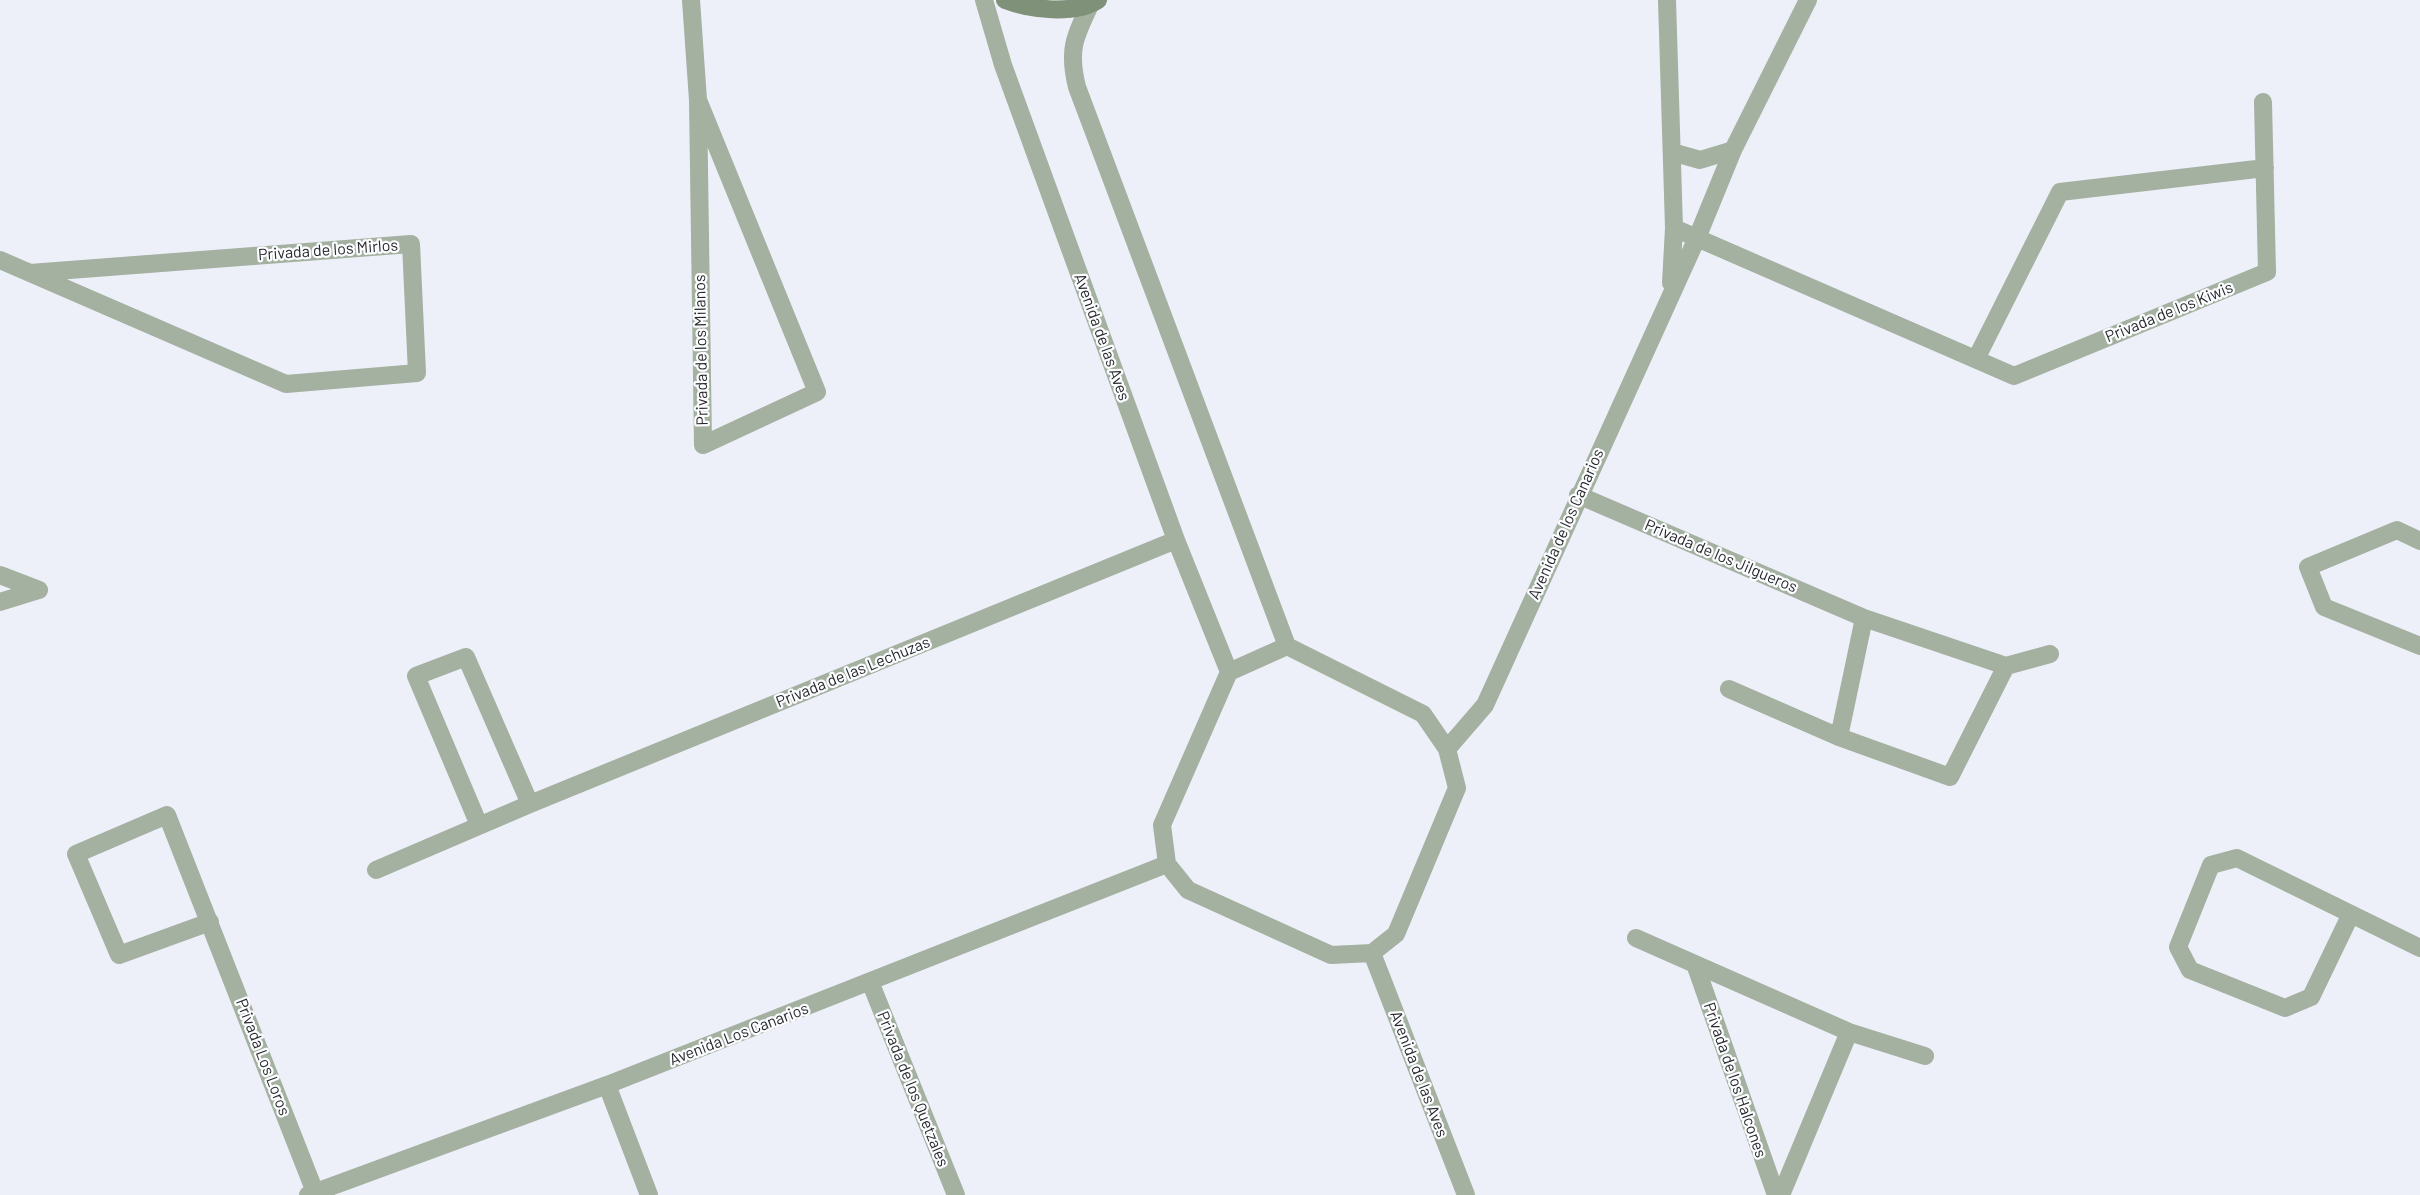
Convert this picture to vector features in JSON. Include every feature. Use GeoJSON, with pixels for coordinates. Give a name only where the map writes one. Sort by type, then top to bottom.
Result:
{"type":"FeatureCollection","features":[{"type":"Feature","properties":{"kind":"main road"},"geometry":{"type":"LineString","coordinates":[[1005,0],[1039,10],[1094,3]]}},
{"type":"Feature","properties":{"kind":"street","name":"Privada de los Milanos"},"geometry":{"type":"LineString","coordinates":[[691,0],[699,100],[703,446],[817,392],[699,100]]}},
{"type":"Feature","properties":{"kind":"street","name":"Avenida de las Aves"},"geometry":{"type":"LineString","coordinates":[[984,0],[1003,65],[1176,540],[1229,672]]}},
{"type":"Feature","properties":{"kind":"street","name":"Avenida de los Canarios"},"geometry":{"type":"LineString","coordinates":[[1667,0],[1674,228],[1671,290]]}},
{"type":"Feature","properties":{"kind":"street","name":"Avenida de los Canarios"},"geometry":{"type":"LineString","coordinates":[[1447,749],[1485,705],[1696,238],[1733,150],[1808,0]]}},
{"type":"Feature","properties":{"kind":"street"},"geometry":{"type":"LineString","coordinates":[[1094,3],[1076,34],[1071,64],[1077,87],[1287,646],[1423,714],[1447,749],[1457,788],[1396,934],[1372,953],[1331,955],[1188,890],[1167,864],[1162,825],[1229,672],[1287,646]]}},
{"type":"Feature","properties":{"kind":"street","name":"Privada de los Kiwis"},"geometry":{"type":"LineString","coordinates":[[1674,228],[2014,376],[2267,272],[2263,102]]}},
{"type":"Feature","properties":{"kind":"street"},"geometry":{"type":"LineString","coordinates":[[1672,152],[1700,160],[1733,150]]}},
{"type":"Feature","properties":{"kind":"street"},"geometry":{"type":"LineString","coordinates":[[1976,360],[2060,192],[2265,168]]}},
{"type":"Feature","properties":{"kind":"street","name":"Privada de los Mirlos"},"geometry":{"type":"LineString","coordinates":[[0,260],[286,384],[417,373],[411,244],[30,273]]}},
{"type":"Feature","properties":{"kind":"street","name":"Privada de los Jilgueros"},"geometry":{"type":"LineString","coordinates":[[1578,495],[1864,618],[2006,666]]}},
{"type":"Feature","properties":{"kind":"street"},"geometry":{"type":"LineString","coordinates":[[2420,541],[2397,530],[2308,567],[2324,607],[2420,646]]}},
{"type":"Feature","properties":{"kind":"street","name":"Privada de las Lechuzas"},"geometry":{"type":"LineString","coordinates":[[376,870],[479,825],[1176,540]]}},
{"type":"Feature","properties":{"kind":"street"},"geometry":{"type":"LineString","coordinates":[[0,575],[39,590],[0,602]]}},
{"type":"Feature","properties":{"kind":"street"},"geometry":{"type":"LineString","coordinates":[[1839,737],[1864,618]]}},
{"type":"Feature","properties":{"kind":"street"},"geometry":{"type":"LineString","coordinates":[[1729,689],[1839,737],[1950,777],[2006,666],[2050,654]]}},
{"type":"Feature","properties":{"kind":"street"},"geometry":{"type":"LineString","coordinates":[[479,825],[416,676],[466,657],[530,804]]}},
{"type":"Feature","properties":{"kind":"street","name":"Privada Los Loros"},"geometry":{"type":"LineString","coordinates":[[210,922],[119,954],[76,854],[167,815],[210,922],[312,1194]]}},
{"type":"Feature","properties":{"kind":"street"},"geometry":{"type":"LineString","coordinates":[[2350,916],[2311,997],[2285,1008],[2190,969],[2178,947],[2211,865],[2237,858],[2350,916],[2420,948]]}},
{"type":"Feature","properties":{"kind":"street","name":"Avenida Los Canarios"},"geometry":{"type":"LineString","coordinates":[[312,1194],[608,1086],[871,984],[1167,864]]}},
{"type":"Feature","properties":{"kind":"street","name":"Privada de los Halcones"},"geometry":{"type":"LineString","coordinates":[[1636,938],[1849,1032],[1924,1056]]}},
{"type":"Feature","properties":{"kind":"street","name":"Avenida de las Aves"},"geometry":{"type":"LineString","coordinates":[[1372,953],[1466,1195]]}},
{"type":"Feature","properties":{"kind":"street","name":"Privada de los Halcones"},"geometry":{"type":"LineString","coordinates":[[1695,964],[1776,1195]]}},
{"type":"Feature","properties":{"kind":"street","name":"Privada de los Quetzales"},"geometry":{"type":"LineString","coordinates":[[871,984],[956,1195]]}},
{"type":"Feature","properties":{"kind":"street"},"geometry":{"type":"LineString","coordinates":[[1781,1195],[1849,1032]]}},
{"type":"Feature","properties":{"kind":"street"},"geometry":{"type":"LineString","coordinates":[[608,1086],[649,1195]]}}]}
